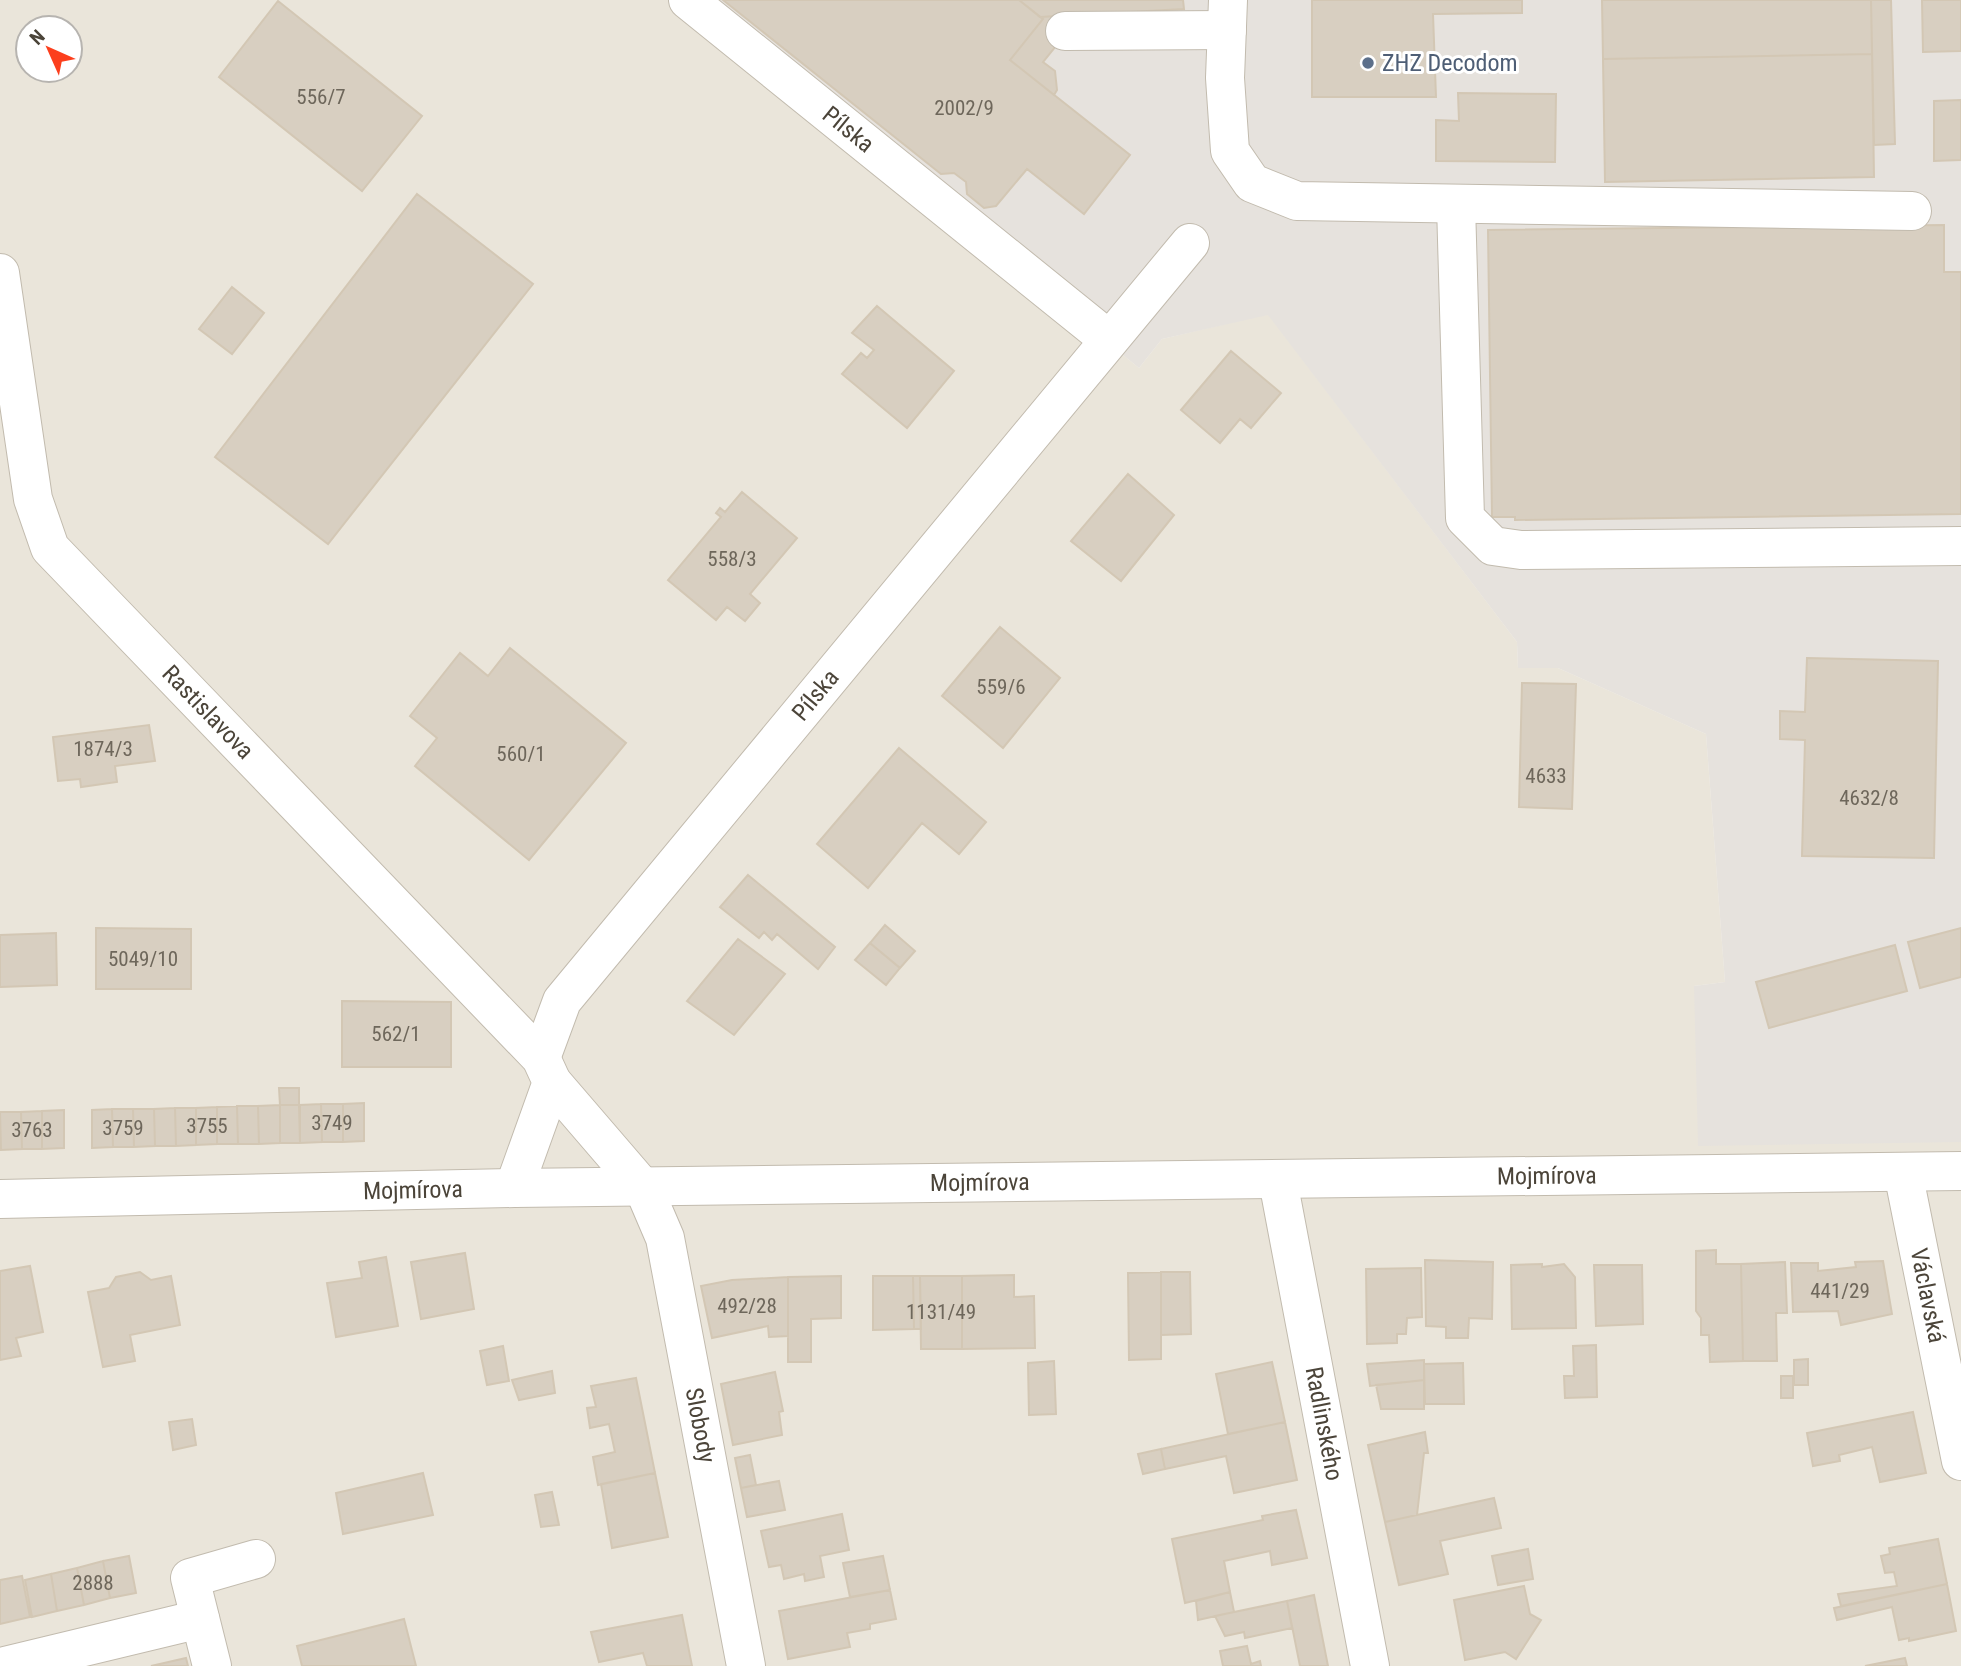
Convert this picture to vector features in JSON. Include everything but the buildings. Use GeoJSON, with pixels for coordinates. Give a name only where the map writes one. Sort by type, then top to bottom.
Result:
{"type":"FeatureCollection","features":[{"type":"Feature","properties":{"kind":"street","name":"Pílska"},"geometry":{"type":"LineString","coordinates":[[688,0],[1108,339]]}},
{"type":"Feature","properties":{"kind":"street"},"geometry":{"type":"LineString","coordinates":[[1065,32],[1227,15],[1225,78],[1230,151],[1252,183],[1297,201],[1912,211]]}},
{"type":"Feature","properties":{"kind":"street"},"geometry":{"type":"LineString","coordinates":[[1456,205],[1465,518],[1493,546],[1521,550],[1961,546]]}},
{"type":"Feature","properties":{"kind":"street","name":"Pílska"},"geometry":{"type":"LineString","coordinates":[[547,1070],[562,1001],[1190,243]]}},
{"type":"Feature","properties":{"kind":"street","name":"Rastislavova"},"geometry":{"type":"LineString","coordinates":[[0,273],[17,501],[50,548],[547,1070],[644,1189]]}},
{"type":"Feature","properties":{"kind":"street"},"geometry":{"type":"LineString","coordinates":[[514,1188],[547,1070]]}},
{"type":"Feature","properties":{"kind":"street","name":"Mojmírova"},"geometry":{"type":"LineString","coordinates":[[0,1199],[514,1188],[644,1189],[1961,1171]]}},
{"type":"Feature","properties":{"kind":"street","name":"Václavská"},"geometry":{"type":"LineString","coordinates":[[1903,1172],[1961,1461]]}},
{"type":"Feature","properties":{"kind":"street","name":"Radlinského"},"geometry":{"type":"LineString","coordinates":[[1278,1181],[1370,1666]]}},
{"type":"Feature","properties":{"kind":"street","name":"Slobody"},"geometry":{"type":"LineString","coordinates":[[644,1189],[665,1237],[746,1666]]}},
{"type":"Feature","properties":{"kind":"street"},"geometry":{"type":"LineString","coordinates":[[212,1666],[190,1578],[256,1559]]}},
{"type":"Feature","properties":{"kind":"street"},"geometry":{"type":"LineString","coordinates":[[5,1666],[200,1619]]}},
{"type":"Feature","properties":{"kind":"shaded area"},"geometry":{"type":"Polygon","coordinates":[[[0,0],[687,0],[1139,368],[1162,339],[1268,314],[1517,642],[1518,668],[1558,668],[1706,734],[1725,982],[1694,986],[1961,1142],[1961,1666],[0,1666],[0,0]]]}},
{"type":"Feature","properties":{"kind":"shaded area"},"geometry":{"type":"Polygon","coordinates":[[[683,0],[1961,0],[1961,1142],[1698,1146],[1694,986],[1725,982],[1706,734],[1558,668],[1518,668],[1517,642],[1268,315],[1162,339],[1139,368],[683,0]]]}},
{"type":"Feature","properties":{"kind":"place","name":"ZHZ Decodom"},"geometry":{"type":"Point","coordinates":[1368,63]}}]}
